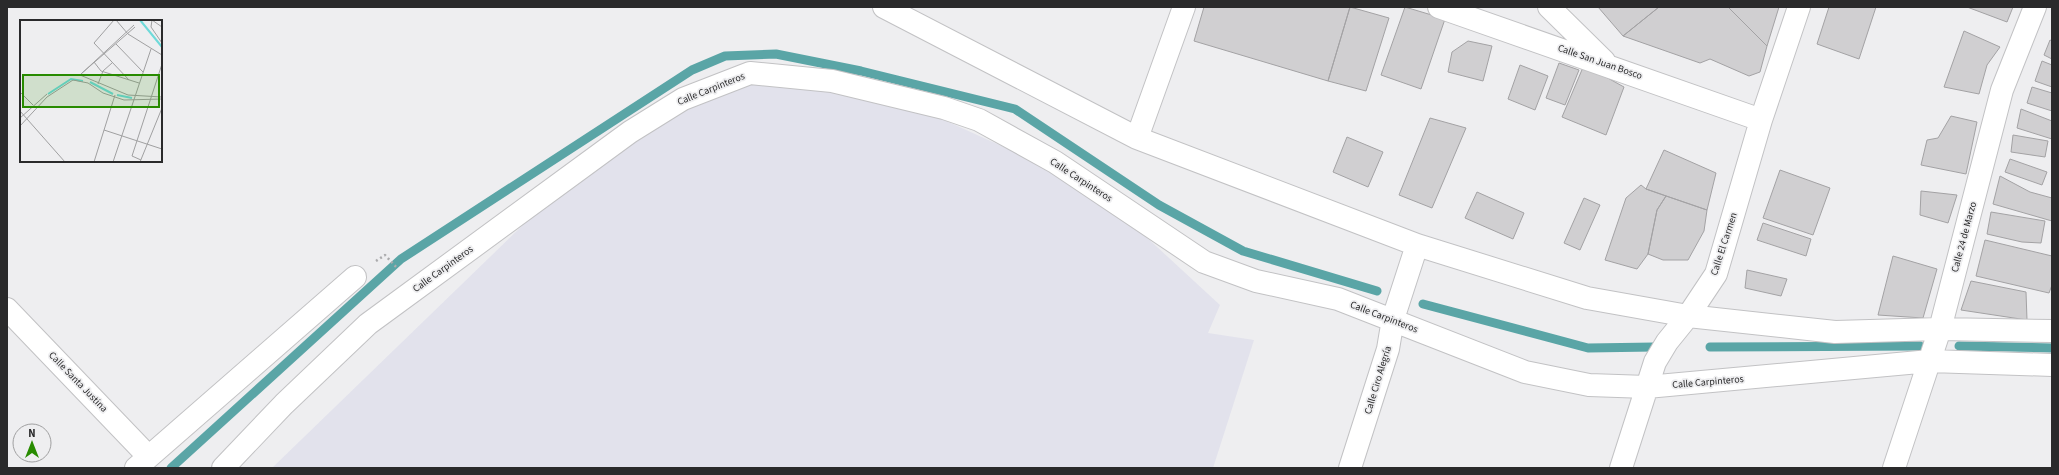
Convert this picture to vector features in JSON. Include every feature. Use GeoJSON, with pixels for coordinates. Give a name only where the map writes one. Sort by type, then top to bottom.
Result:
{"type":"FeatureCollection","features":[{"type":"Feature","properties":{"kind":"street"},"geometry":{"type":"LineString","coordinates":[[884,7],[1137,138],[1417,246],[1587,298],[1688,316],[1835,332],[1940,329],[2052,331]]}},
{"type":"Feature","properties":{"kind":"street"},"geometry":{"type":"LineString","coordinates":[[1137,138],[1184,7]]}},
{"type":"Feature","properties":{"kind":"street","name":"Calle San Juan Bosco"},"geometry":{"type":"LineString","coordinates":[[1439,7],[1608,65],[1761,120]]}},
{"type":"Feature","properties":{"kind":"street"},"geometry":{"type":"LineString","coordinates":[[1549,7],[1608,65]]}},
{"type":"Feature","properties":{"kind":"street","name":"Calle El Carmen"},"geometry":{"type":"LineString","coordinates":[[1621,468],[1655,362],[1667,342],[1688,316],[1716,274],[1761,120],[1799,7]]}},
{"type":"Feature","properties":{"kind":"street","name":"Calle 24 de Marzo"},"geometry":{"type":"LineString","coordinates":[[1894,468],[1940,329],[2002,90],[2035,7]]}},
{"type":"Feature","properties":{"kind":"street","name":"Calle Carpinteros"},"geometry":{"type":"LineString","coordinates":[[223,468],[284,404],[368,324],[630,132],[683,99],[750,73],[832,81],[944,108],[979,120],[1055,162],[1204,262],[1256,281],[1338,299],[1393,319],[1525,372],[1589,385],[1647,387],[1930,361],[2052,365]]}},
{"type":"Feature","properties":{"kind":"street","name":"Calle Ciro Alegría"},"geometry":{"type":"LineString","coordinates":[[1350,468],[1388,349],[1393,319],[1417,246]]}},
{"type":"Feature","properties":{"kind":"street"},"geometry":{"type":"LineString","coordinates":[[142,462],[355,277]]}},
{"type":"Feature","properties":{"kind":"street","name":"Calle Santa Justina"},"geometry":{"type":"LineString","coordinates":[[7,309],[142,462]]}},
{"type":"Feature","properties":{"kind":"path"},"geometry":{"type":"LineString","coordinates":[[384,254],[401,273]]}},
{"type":"Feature","properties":{"kind":"shaded area"},"geometry":{"type":"Polygon","coordinates":[[[750,73],[889,95],[1092,187],[1220,305],[1208,333],[1254,340],[1213,468],[272,468],[585,165],[750,73]]]}},
{"type":"Feature","properties":{"kind":"building"},"geometry":{"type":"Polygon","coordinates":[[[1204,7],[1350,7],[1328,81],[1194,41],[1204,7]]]}},
{"type":"Feature","properties":{"kind":"building"},"geometry":{"type":"Polygon","coordinates":[[[1350,7],[1389,18],[1366,91],[1328,81],[1350,7]]]}},
{"type":"Feature","properties":{"kind":"building"},"geometry":{"type":"Polygon","coordinates":[[[1405,7],[1445,19],[1421,89],[1381,75],[1405,7]]]}},
{"type":"Feature","properties":{"kind":"building"},"geometry":{"type":"Polygon","coordinates":[[[1598,7],[1659,7],[1623,36],[1598,7]]]}},
{"type":"Feature","properties":{"kind":"building"},"geometry":{"type":"Polygon","coordinates":[[[1659,7],[1728,7],[1767,46],[1760,72],[1749,76],[1710,59],[1700,63],[1623,36],[1659,7]]]}},
{"type":"Feature","properties":{"kind":"building"},"geometry":{"type":"Polygon","coordinates":[[[1728,7],[1779,7],[1767,46],[1728,7]]]}},
{"type":"Feature","properties":{"kind":"building"},"geometry":{"type":"Polygon","coordinates":[[[1829,7],[1876,7],[1859,59],[1817,44],[1829,7]]]}},
{"type":"Feature","properties":{"kind":"building"},"geometry":{"type":"Polygon","coordinates":[[[1967,7],[2013,7],[2007,22],[1967,7]]]}},
{"type":"Feature","properties":{"kind":"building"},"geometry":{"type":"Polygon","coordinates":[[[1964,31],[2000,47],[1987,65],[1979,94],[1944,87],[1964,31]]]}},
{"type":"Feature","properties":{"kind":"building"},"geometry":{"type":"Polygon","coordinates":[[[2050,40],[2052,41],[2052,59],[2044,55],[2050,40]]]}},
{"type":"Feature","properties":{"kind":"building"},"geometry":{"type":"Polygon","coordinates":[[[1468,41],[1492,46],[1483,81],[1448,72],[1452,52],[1468,41]]]}},
{"type":"Feature","properties":{"kind":"building"},"geometry":{"type":"Polygon","coordinates":[[[2042,61],[2052,65],[2052,87],[2035,81],[2042,61]]]}},
{"type":"Feature","properties":{"kind":"building"},"geometry":{"type":"Polygon","coordinates":[[[1559,63],[1579,70],[1565,105],[1546,98],[1559,63]]]}},
{"type":"Feature","properties":{"kind":"building"},"geometry":{"type":"Polygon","coordinates":[[[1520,65],[1548,76],[1535,110],[1508,99],[1520,65]]]}},
{"type":"Feature","properties":{"kind":"building"},"geometry":{"type":"Polygon","coordinates":[[[1584,65],[1624,87],[1606,135],[1562,117],[1584,65]]]}},
{"type":"Feature","properties":{"kind":"building"},"geometry":{"type":"Polygon","coordinates":[[[2032,87],[2052,93],[2052,111],[2027,103],[2032,87]]]}},
{"type":"Feature","properties":{"kind":"building"},"geometry":{"type":"Polygon","coordinates":[[[2021,109],[2052,121],[2052,139],[2017,128],[2021,109]]]}},
{"type":"Feature","properties":{"kind":"building"},"geometry":{"type":"Polygon","coordinates":[[[1951,116],[1977,122],[1966,174],[1921,165],[1927,140],[1938,138],[1951,116]]]}},
{"type":"Feature","properties":{"kind":"building"},"geometry":{"type":"Polygon","coordinates":[[[1430,118],[1466,128],[1432,208],[1399,195],[1430,118]]]}},
{"type":"Feature","properties":{"kind":"building"},"geometry":{"type":"Polygon","coordinates":[[[2013,135],[2048,141],[2045,157],[2011,152],[2013,135]]]}},
{"type":"Feature","properties":{"kind":"building"},"geometry":{"type":"Polygon","coordinates":[[[1347,137],[1383,152],[1368,187],[1333,172],[1347,137]]]}},
{"type":"Feature","properties":{"kind":"building"},"geometry":{"type":"Polygon","coordinates":[[[1664,150],[1716,173],[1707,210],[1646,189],[1664,150]]]}},
{"type":"Feature","properties":{"kind":"building"},"geometry":{"type":"Polygon","coordinates":[[[2010,159],[2047,172],[2042,185],[2005,172],[2010,159]]]}},
{"type":"Feature","properties":{"kind":"building"},"geometry":{"type":"Polygon","coordinates":[[[1780,170],[1830,188],[1813,235],[1763,218],[1780,170]]]}},
{"type":"Feature","properties":{"kind":"building"},"geometry":{"type":"Polygon","coordinates":[[[2000,176],[2030,192],[2052,198],[2052,221],[1993,204],[2000,176]]]}},
{"type":"Feature","properties":{"kind":"building"},"geometry":{"type":"Polygon","coordinates":[[[1641,185],[1646,189],[1666,196],[1657,210],[1648,254],[1637,269],[1605,260],[1626,198],[1641,185]]]}},
{"type":"Feature","properties":{"kind":"building"},"geometry":{"type":"Polygon","coordinates":[[[1921,191],[1957,195],[1948,223],[1920,215],[1921,191]]]}},
{"type":"Feature","properties":{"kind":"building"},"geometry":{"type":"Polygon","coordinates":[[[1477,192],[1524,213],[1513,239],[1465,218],[1477,192]]]}},
{"type":"Feature","properties":{"kind":"building"},"geometry":{"type":"Polygon","coordinates":[[[1666,196],[1707,210],[1704,231],[1688,260],[1663,260],[1648,254],[1657,210],[1666,196]]]}},
{"type":"Feature","properties":{"kind":"building"},"geometry":{"type":"Polygon","coordinates":[[[1584,198],[1600,205],[1580,250],[1564,243],[1584,198]]]}},
{"type":"Feature","properties":{"kind":"building"},"geometry":{"type":"Polygon","coordinates":[[[1991,212],[2045,221],[2041,243],[2022,242],[1987,234],[1991,212]]]}},
{"type":"Feature","properties":{"kind":"building"},"geometry":{"type":"Polygon","coordinates":[[[1763,223],[1811,239],[1806,256],[1757,240],[1763,223]]]}},
{"type":"Feature","properties":{"kind":"building"},"geometry":{"type":"Polygon","coordinates":[[[1985,240],[2052,256],[2052,285],[2049,293],[1976,276],[1985,240]]]}},
{"type":"Feature","properties":{"kind":"building"},"geometry":{"type":"Polygon","coordinates":[[[1893,256],[1937,269],[1923,318],[1878,315],[1893,256]]]}},
{"type":"Feature","properties":{"kind":"building"},"geometry":{"type":"Polygon","coordinates":[[[1747,270],[1787,279],[1781,296],[1745,288],[1747,270]]]}},
{"type":"Feature","properties":{"kind":"building"},"geometry":{"type":"Polygon","coordinates":[[[1971,281],[2026,292],[2027,320],[1961,310],[1971,281]]]}},
{"type":"Feature","properties":{"kind":"waterway"},"geometry":{"type":"LineString","coordinates":[[171,468],[401,259],[692,70],[725,56],[776,54],[861,71],[1015,109],[1159,205],[1243,251],[1377,291]]}},
{"type":"Feature","properties":{"kind":"waterway"},"geometry":{"type":"LineString","coordinates":[[1423,304],[1588,348],[1654,347]]}},
{"type":"Feature","properties":{"kind":"waterway"},"geometry":{"type":"LineString","coordinates":[[1710,347],[1920,346]]}},
{"type":"Feature","properties":{"kind":"waterway"},"geometry":{"type":"LineString","coordinates":[[1959,346],[2052,348]]}}]}
